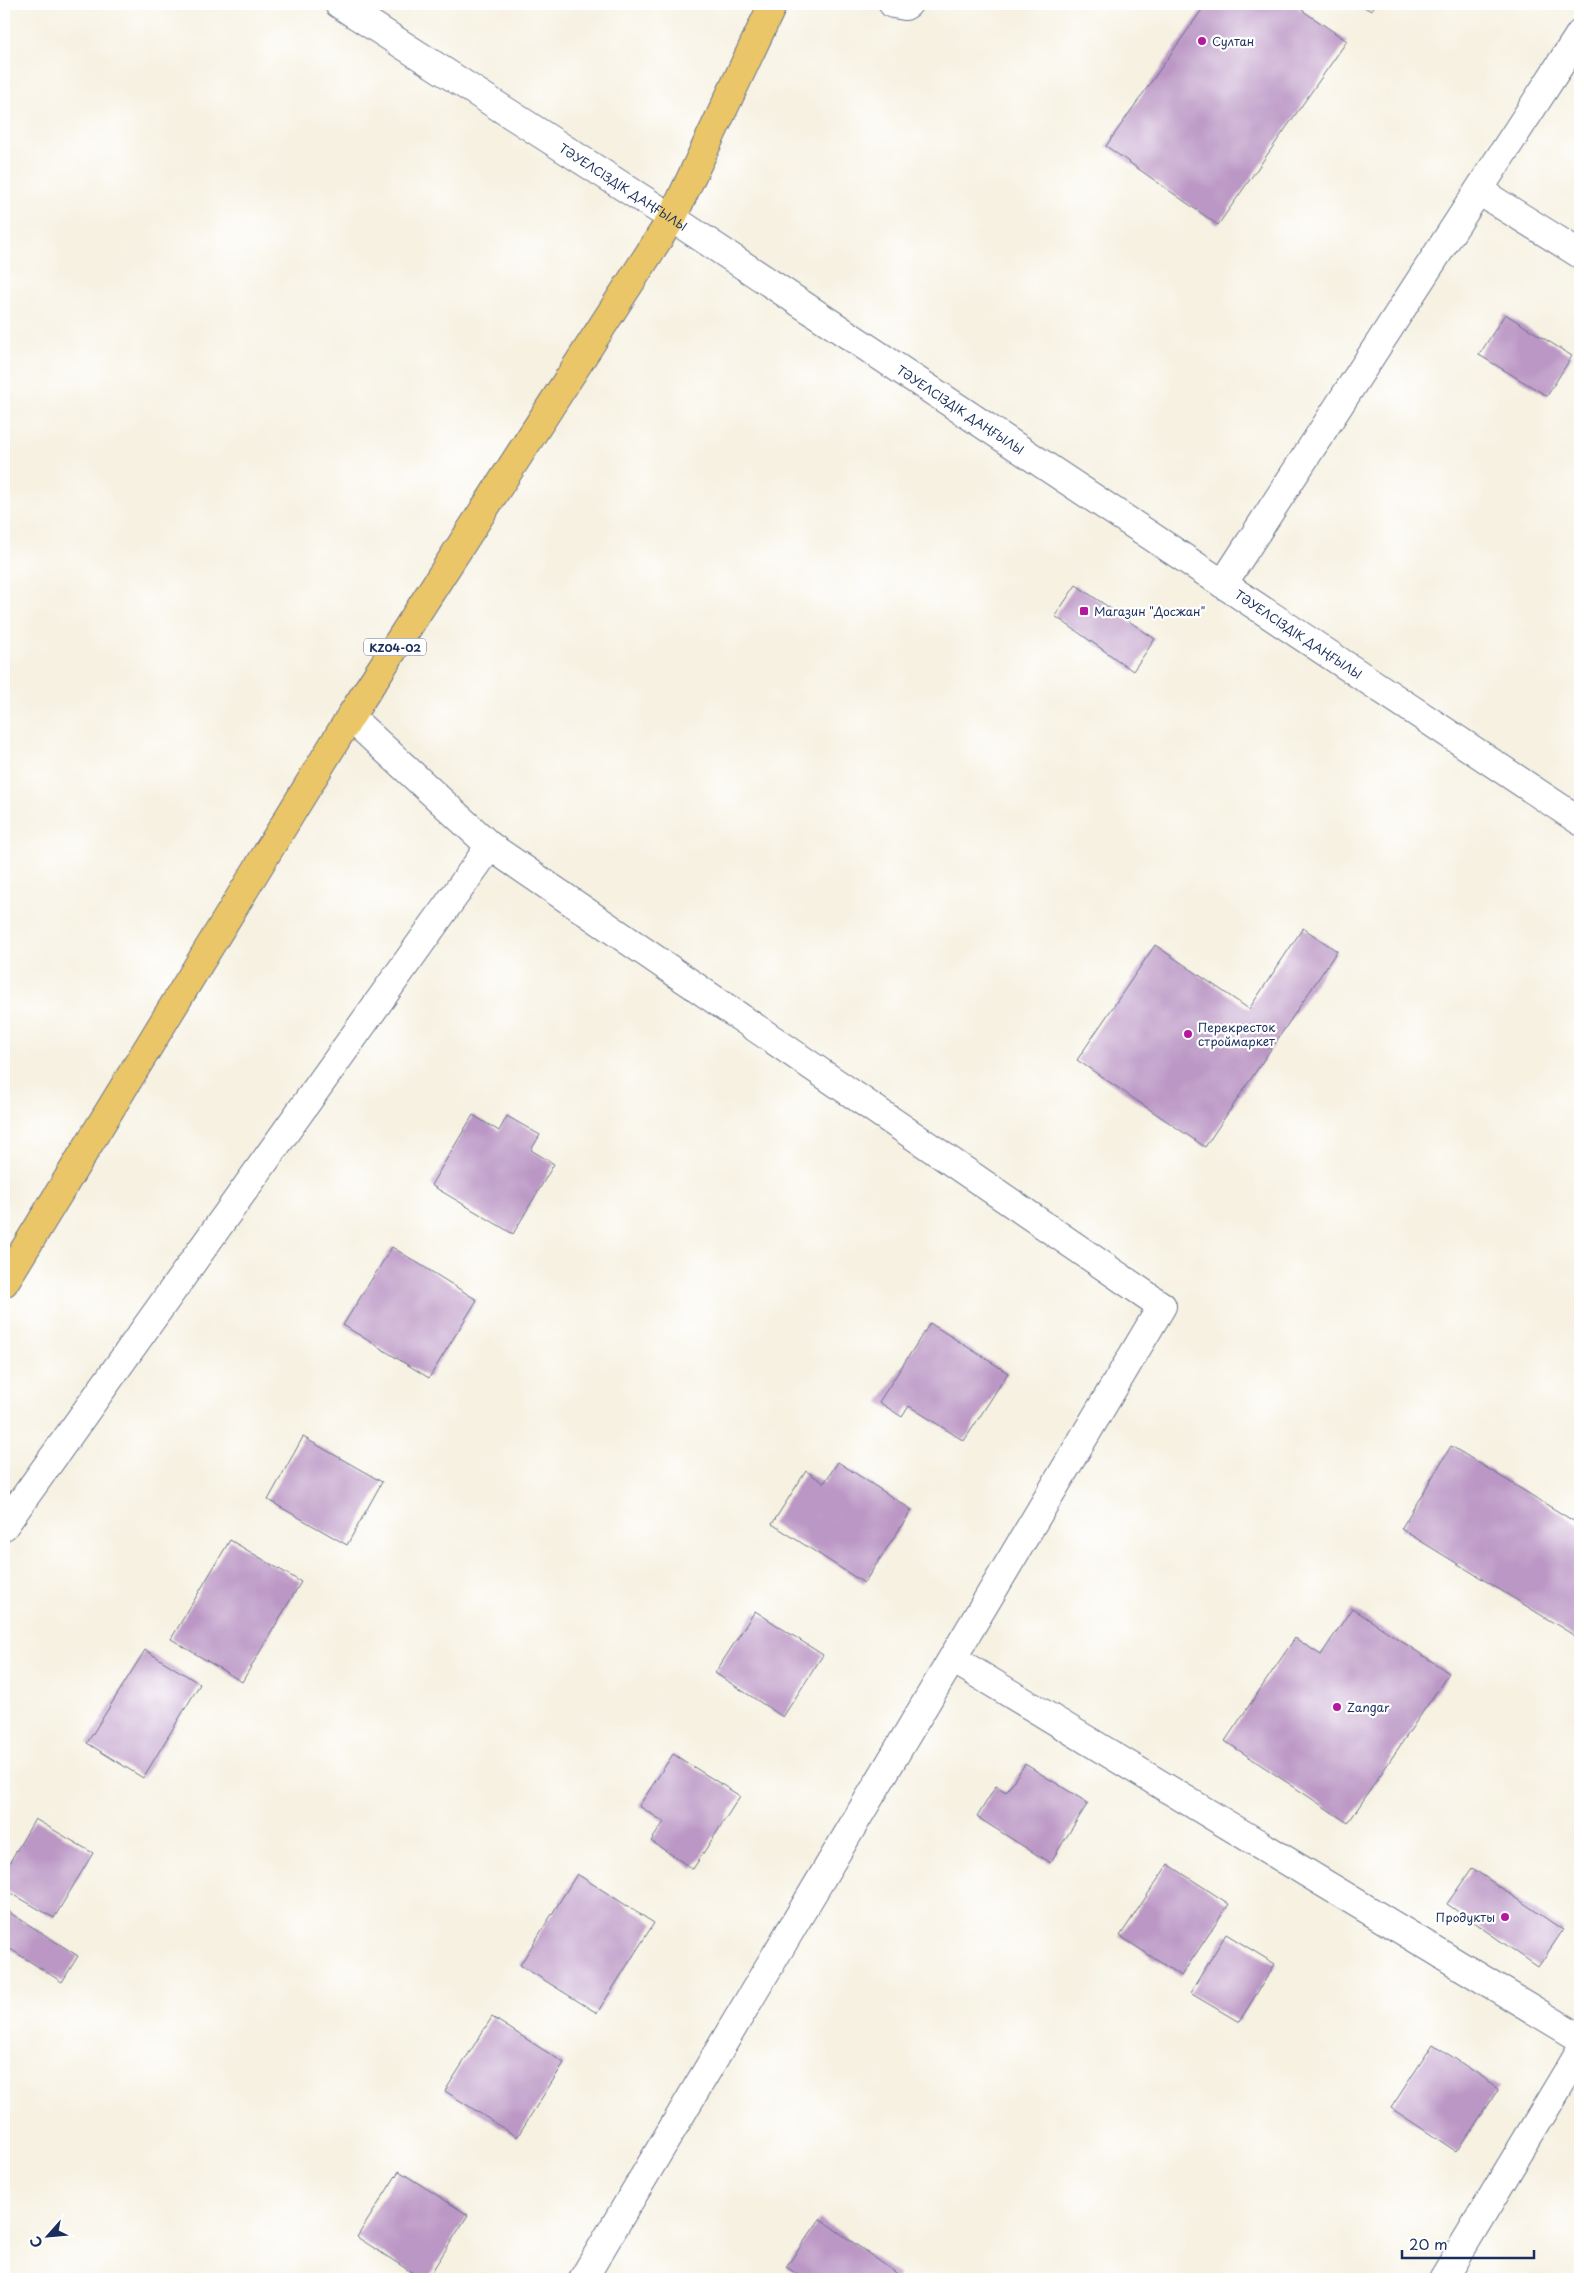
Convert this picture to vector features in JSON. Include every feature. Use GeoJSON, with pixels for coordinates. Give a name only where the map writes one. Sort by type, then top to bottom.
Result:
{"type":"FeatureCollection","features":[{"type":"Feature","properties":{"kind":"main road","name":"KZ04-02"},"geometry":{"type":"LineString","coordinates":[[4,1283],[350,717],[672,218],[773,4]]}},
{"type":"Feature","properties":{"kind":"street","name":"ТӘУЕЛСІЗДІК ДАҢҒЫЛЫ"},"geometry":{"type":"LineString","coordinates":[[339,4],[672,218],[1580,820]]}},
{"type":"Feature","properties":{"kind":"street"},"geometry":{"type":"LineString","coordinates":[[893,4],[904,6],[908,4]]}},
{"type":"Feature","properties":{"kind":"street"},"geometry":{"type":"LineString","coordinates":[[1223,584],[1580,34]]}},
{"type":"Feature","properties":{"kind":"street"},"geometry":{"type":"LineString","coordinates":[[1479,191],[1580,254]]}},
{"type":"Feature","properties":{"kind":"street"},"geometry":{"type":"LineString","coordinates":[[350,717],[490,846],[1162,1306],[583,2279]]}},
{"type":"Feature","properties":{"kind":"street"},"geometry":{"type":"LineString","coordinates":[[4,1526],[490,846]]}},
{"type":"Feature","properties":{"kind":"street"},"geometry":{"type":"LineString","coordinates":[[953,1659],[1580,2038]]}},
{"type":"Feature","properties":{"kind":"street"},"geometry":{"type":"LineString","coordinates":[[1443,2279],[1580,2051]]}},
{"type":"Feature","properties":{"kind":"building"},"geometry":{"type":"Polygon","coordinates":[[[1206,4],[1293,4],[1347,41],[1218,225],[1106,146],[1206,4]]]}},
{"type":"Feature","properties":{"kind":"building"},"geometry":{"type":"Polygon","coordinates":[[[1359,4],[1376,4],[1371,11],[1359,4]]]}},
{"type":"Feature","properties":{"kind":"building"},"geometry":{"type":"Polygon","coordinates":[[[1505,314],[1572,356],[1547,396],[1479,355],[1505,314]]]}},
{"type":"Feature","properties":{"kind":"building"},"geometry":{"type":"Polygon","coordinates":[[[1076,585],[1155,639],[1133,671],[1055,616],[1076,585]]]}},
{"type":"Feature","properties":{"kind":"building","name":"Перекресток строймаркет"},"geometry":{"type":"Polygon","coordinates":[[[1303,928],[1337,951],[1205,1147],[1077,1060],[1155,945],[1249,1009],[1303,928]]]}},
{"type":"Feature","properties":{"kind":"building"},"geometry":{"type":"Polygon","coordinates":[[[473,1115],[499,1131],[507,1116],[540,1135],[531,1150],[554,1164],[513,1234],[431,1185],[473,1115]]]}},
{"type":"Feature","properties":{"kind":"building"},"geometry":{"type":"Polygon","coordinates":[[[392,1247],[477,1300],[429,1378],[343,1325],[392,1247]]]}},
{"type":"Feature","properties":{"kind":"building"},"geometry":{"type":"Polygon","coordinates":[[[930,1323],[1008,1373],[964,1441],[909,1406],[902,1417],[879,1402],[930,1323]]]}},
{"type":"Feature","properties":{"kind":"building"},"geometry":{"type":"Polygon","coordinates":[[[303,1437],[382,1482],[347,1545],[268,1500],[303,1437]]]}},
{"type":"Feature","properties":{"kind":"building"},"geometry":{"type":"Polygon","coordinates":[[[1451,1446],[1580,1525],[1580,1639],[1401,1529],[1451,1446]]]}},
{"type":"Feature","properties":{"kind":"building"},"geometry":{"type":"Polygon","coordinates":[[[838,1462],[912,1510],[864,1583],[772,1524],[806,1471],[824,1483],[838,1462]]]}},
{"type":"Feature","properties":{"kind":"building"},"geometry":{"type":"Polygon","coordinates":[[[230,1540],[301,1582],[242,1682],[171,1639],[230,1540]]]}},
{"type":"Feature","properties":{"kind":"building","name":"Zangar"},"geometry":{"type":"Polygon","coordinates":[[[1352,1608],[1449,1673],[1348,1823],[1225,1741],[1295,1638],[1321,1655],[1352,1608]]]}},
{"type":"Feature","properties":{"kind":"building"},"geometry":{"type":"Polygon","coordinates":[[[755,1611],[823,1655],[783,1717],[715,1673],[755,1611]]]}},
{"type":"Feature","properties":{"kind":"building"},"geometry":{"type":"Polygon","coordinates":[[[145,1650],[200,1684],[143,1778],[87,1743],[145,1650]]]}},
{"type":"Feature","properties":{"kind":"building"},"geometry":{"type":"Polygon","coordinates":[[[673,1754],[740,1796],[693,1869],[651,1841],[664,1822],[639,1806],[673,1754]]]}},
{"type":"Feature","properties":{"kind":"building"},"geometry":{"type":"Polygon","coordinates":[[[1025,1764],[1088,1803],[1050,1863],[977,1817],[996,1786],[1006,1792],[1025,1764]]]}},
{"type":"Feature","properties":{"kind":"building"},"geometry":{"type":"Polygon","coordinates":[[[35,1819],[93,1853],[54,1918],[4,1889],[4,1872],[35,1819]]]}},
{"type":"Feature","properties":{"kind":"building"},"geometry":{"type":"Polygon","coordinates":[[[1168,1864],[1229,1904],[1181,1976],[1120,1936],[1168,1864]]]}},
{"type":"Feature","properties":{"kind":"building","name":"Продукты"},"geometry":{"type":"Polygon","coordinates":[[[1472,1868],[1563,1930],[1538,1967],[1447,1904],[1472,1868]]]}},
{"type":"Feature","properties":{"kind":"building"},"geometry":{"type":"Polygon","coordinates":[[[577,1874],[654,1923],[597,2013],[520,1965],[577,1874]]]}},
{"type":"Feature","properties":{"kind":"building"},"geometry":{"type":"Polygon","coordinates":[[[4,1909],[78,1956],[62,1982],[4,1945],[4,1909]]]}},
{"type":"Feature","properties":{"kind":"building"},"geometry":{"type":"Polygon","coordinates":[[[1226,1934],[1275,1964],[1239,2022],[1190,1993],[1226,1934]]]}},
{"type":"Feature","properties":{"kind":"building"},"geometry":{"type":"Polygon","coordinates":[[[492,2017],[564,2063],[517,2137],[445,2091],[492,2017]]]}},
{"type":"Feature","properties":{"kind":"building"},"geometry":{"type":"Polygon","coordinates":[[[1433,2044],[1499,2088],[1457,2152],[1391,2108],[1433,2044]]]}},
{"type":"Feature","properties":{"kind":"building"},"geometry":{"type":"Polygon","coordinates":[[[399,2171],[468,2215],[427,2279],[422,2279],[357,2237],[399,2171]]]}},
{"type":"Feature","properties":{"kind":"building"},"geometry":{"type":"Polygon","coordinates":[[[820,2219],[899,2275],[897,2279],[804,2279],[786,2267],[820,2219]]]}},
{"type":"Feature","properties":{"kind":"place","name":"Султан"},"geometry":{"type":"Point","coordinates":[1202,41]}},
{"type":"Feature","properties":{"kind":"place","name":"Магазин \"Досжан\""},"geometry":{"type":"Point","coordinates":[1084,611]}},
{"type":"Feature","properties":{"kind":"place","name":"Перекресток строймаркет"},"geometry":{"type":"Point","coordinates":[1188,1034]}},
{"type":"Feature","properties":{"kind":"place","name":"Zangar"},"geometry":{"type":"Point","coordinates":[1337,1707]}},
{"type":"Feature","properties":{"kind":"place","name":"Продукты"},"geometry":{"type":"Point","coordinates":[1505,1917]}}]}
